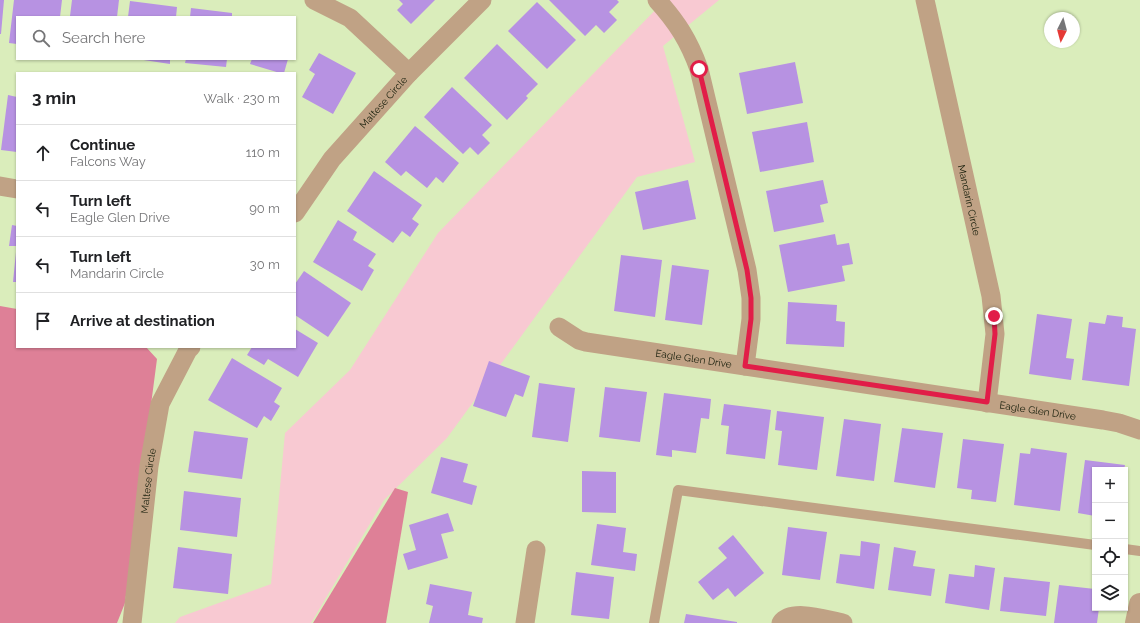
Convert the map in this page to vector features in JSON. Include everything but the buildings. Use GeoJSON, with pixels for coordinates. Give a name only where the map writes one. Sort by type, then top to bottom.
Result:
{"type":"FeatureCollection","features":[{"type":"Feature","properties":{"kind":"street"},"geometry":{"type":"LineString","coordinates":[[314,0],[350,18],[409,74]]}},
{"type":"Feature","properties":{"kind":"street","name":"Maltese Circle"},"geometry":{"type":"LineString","coordinates":[[296,212],[332,159],[409,74],[482,0]]}},
{"type":"Feature","properties":{"kind":"street"},"geometry":{"type":"LineString","coordinates":[[657,0],[680,28],[692,48],[699,69],[747,270],[751,298],[751,319],[745,366]]}},
{"type":"Feature","properties":{"kind":"street","name":"Mandarin Circle"},"geometry":{"type":"LineString","coordinates":[[925,0],[991,296],[995,334],[987,402]]}},
{"type":"Feature","properties":{"kind":"street"},"geometry":{"type":"LineString","coordinates":[[0,186],[16,189]]}},
{"type":"Feature","properties":{"kind":"street","name":"Eagle Glen Drive"},"geometry":{"type":"LineString","coordinates":[[559,327],[579,340],[586,342],[1103,420],[1119,423],[1140,430]]}},
{"type":"Feature","properties":{"kind":"street","name":"Maltese Circle"},"geometry":{"type":"LineString","coordinates":[[132,623],[149,466],[160,404],[190,348]]}},
{"type":"Feature","properties":{"kind":"street"},"geometry":{"type":"LineString","coordinates":[[525,623],[536,550]]}},
{"type":"Feature","properties":{"kind":"street"},"geometry":{"type":"LineString","coordinates":[[1136,623],[1140,604]]}},
{"type":"Feature","properties":{"kind":"street"},"geometry":{"type":"LineString","coordinates":[[781,623],[784,618],[798,615],[843,623]]}},
{"type":"Feature","properties":{"kind":"lane"},"geometry":{"type":"LineString","coordinates":[[654,623],[678,490],[1092,546]]}},
{"type":"Feature","properties":{"kind":"lane"},"geometry":{"type":"LineString","coordinates":[[1128,550],[1140,552]]}},
{"type":"Feature","properties":{"kind":"shaded area"},"geometry":{"type":"Polygon","coordinates":[[[665,0],[719,0],[663,46],[695,162],[637,177],[447,438],[384,500],[311,623],[175,623],[180,617],[271,584],[285,433],[350,370],[438,233],[665,0]]]}},
{"type":"Feature","properties":{"kind":"shaded area"},"geometry":{"type":"Polygon","coordinates":[[[0,306],[16,309],[16,348],[147,348],[157,359],[125,603],[117,623],[0,623],[0,306]]]}},
{"type":"Feature","properties":{"kind":"shaded area"},"geometry":{"type":"Polygon","coordinates":[[[395,488],[408,492],[386,623],[313,623],[395,488]]]}},
{"type":"Feature","properties":{"kind":"route"},"geometry":{"type":"LineString","coordinates":[[699,69],[747,270],[751,298],[751,319],[745,366],[987,402],[995,334],[994,316]]}}]}
